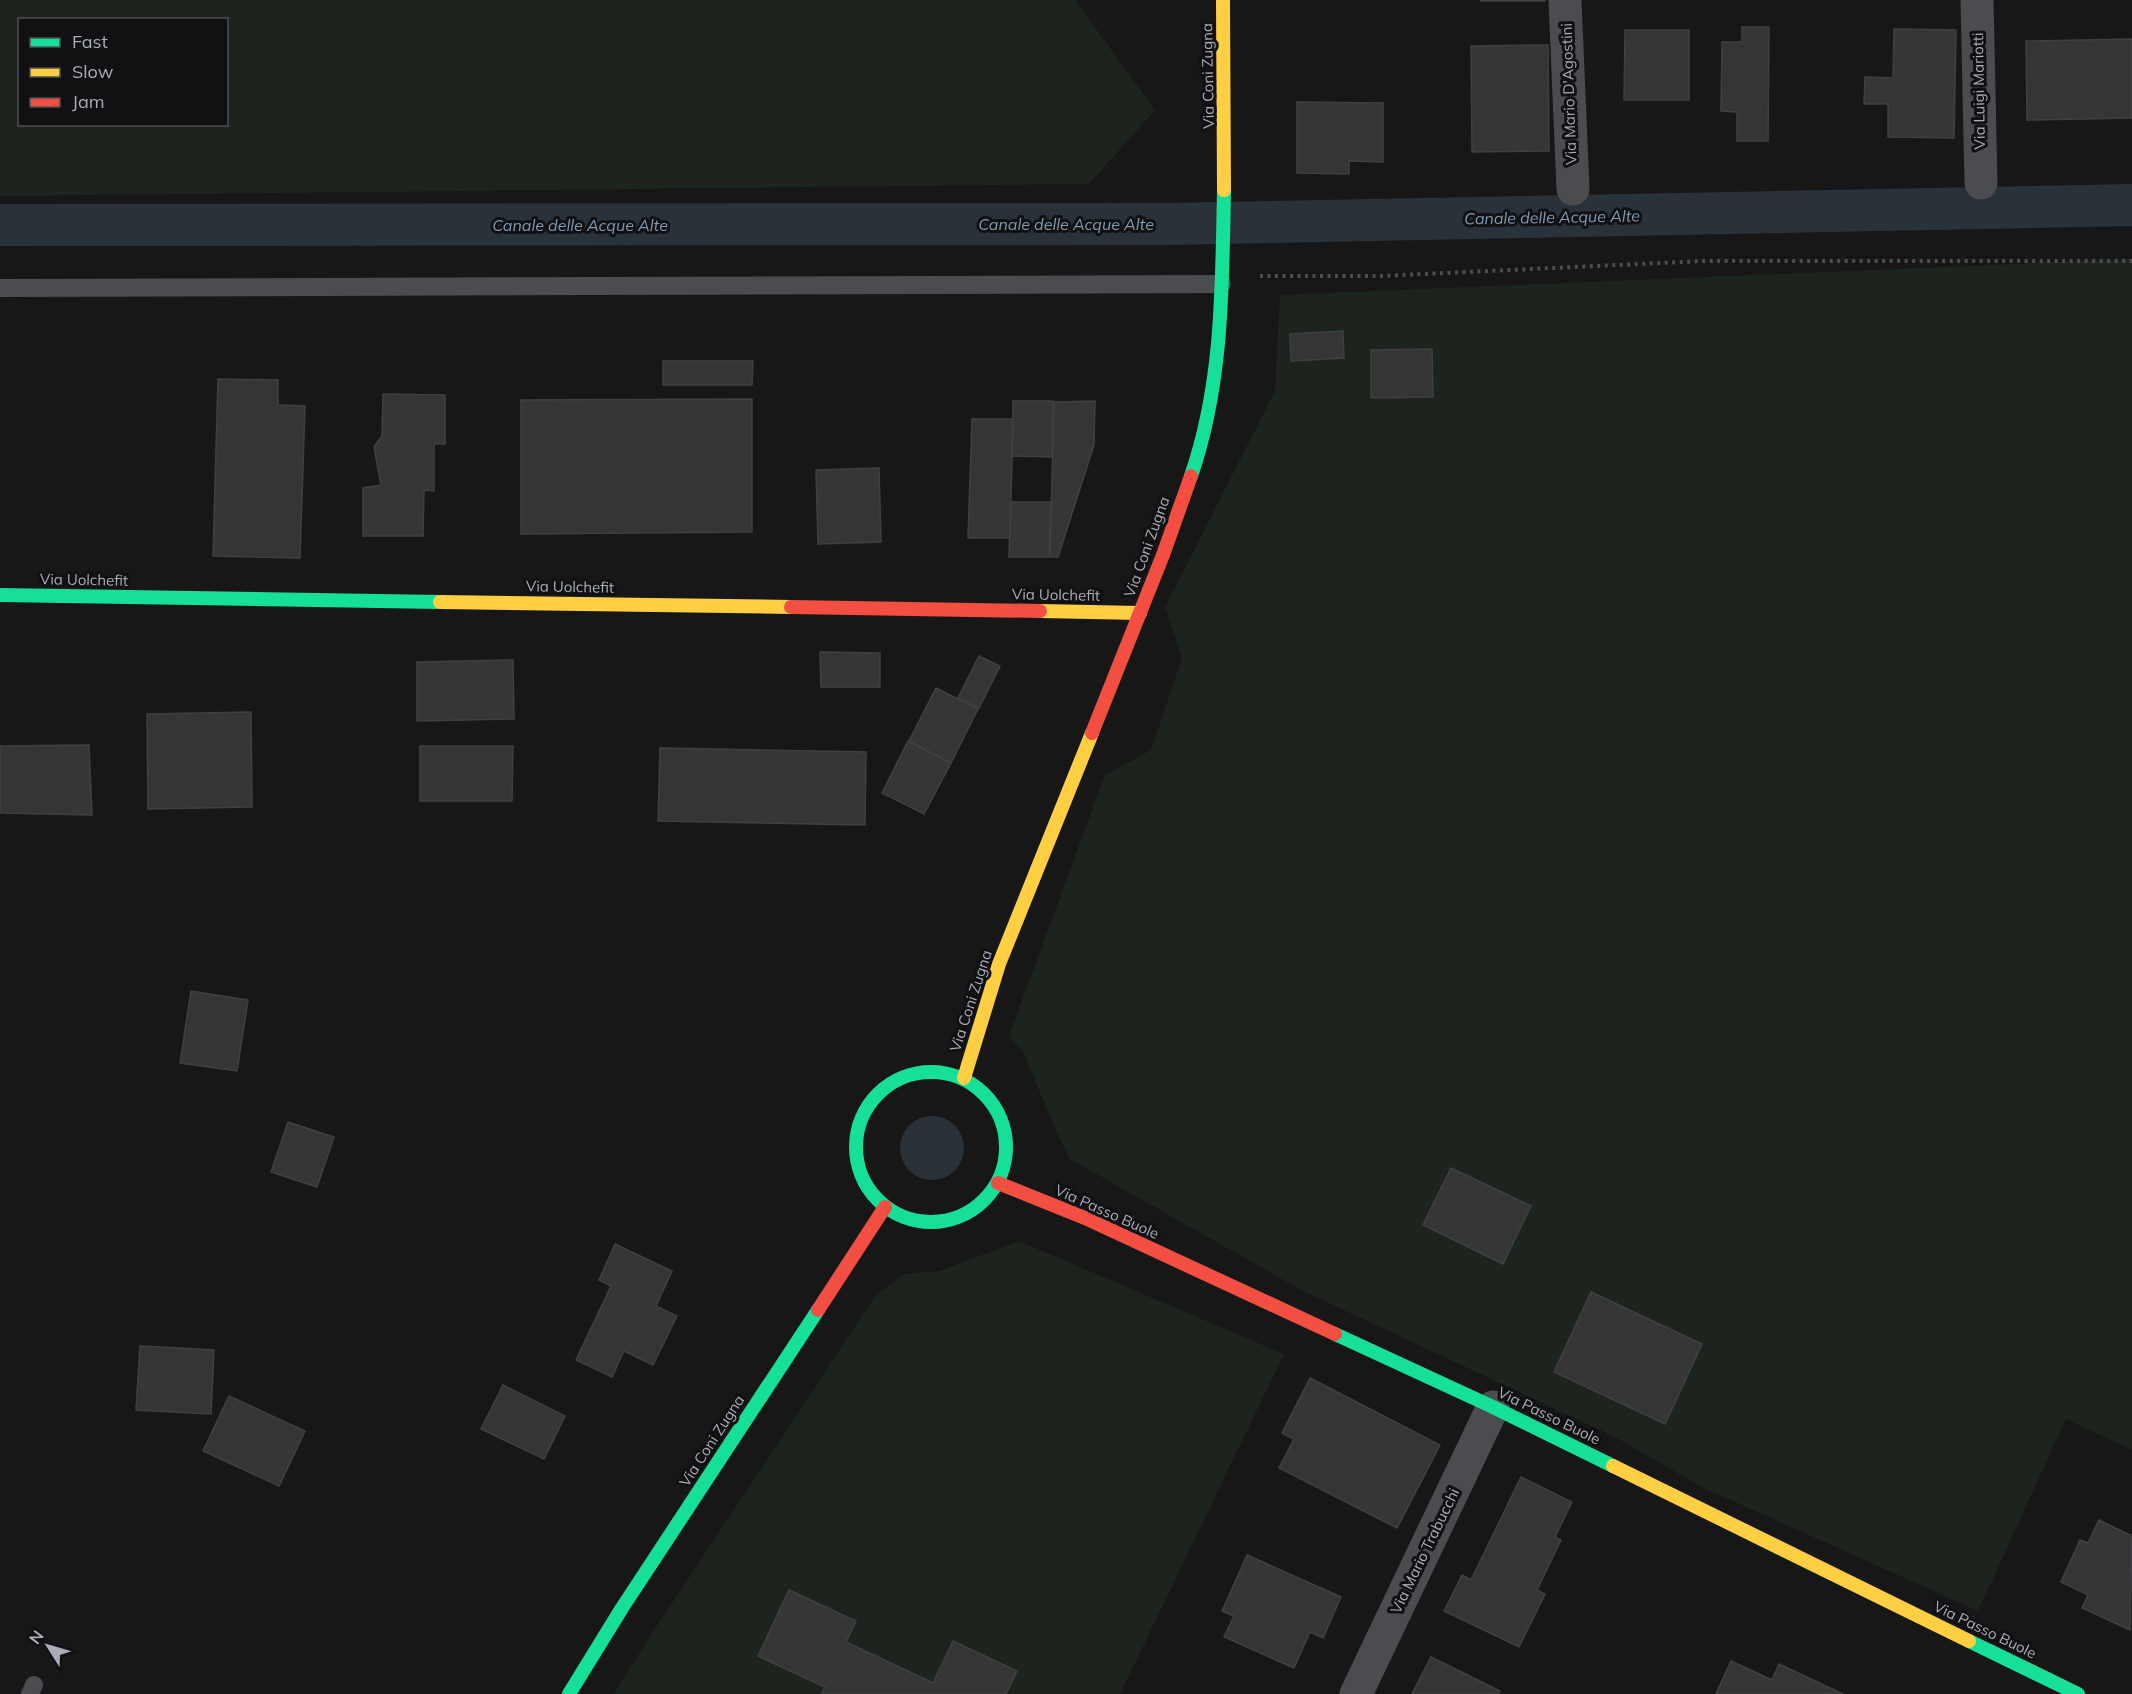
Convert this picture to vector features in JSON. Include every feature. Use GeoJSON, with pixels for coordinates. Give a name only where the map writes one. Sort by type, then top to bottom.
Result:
{"type":"FeatureCollection","features":[{"type":"Feature","properties":{"kind":"street","name":"Via Coni Zugna"},"geometry":{"type":"LineString","coordinates":[[964,1078],[999,964],[1163,555],[1201,446],[1217,366],[1222,284],[1226,140],[1223,0]]}},
{"type":"Feature","properties":{"kind":"street","name":"Via Mario D'Agostini"},"geometry":{"type":"LineString","coordinates":[[1565,0],[1573,189]]}},
{"type":"Feature","properties":{"kind":"street","name":"Via Luigi Mariotti"},"geometry":{"type":"LineString","coordinates":[[1977,0],[1981,183]]}},
{"type":"Feature","properties":{"kind":"street","name":"Via Uolchefit"},"geometry":{"type":"LineString","coordinates":[[0,595],[1140,613]]}},
{"type":"Feature","properties":{"kind":"street"},"geometry":{"type":"LineString","coordinates":[[940,1071],[964,1078],[984,1091],[999,1111],[1004,1126],[1006,1159],[998,1183],[982,1203],[960,1217],[934,1223],[908,1219],[885,1207],[868,1189],[858,1167],[855,1143],[861,1119],[869,1104],[892,1082],[915,1072],[940,1071]]}},
{"type":"Feature","properties":{"kind":"street","name":"Via Passo Buole"},"geometry":{"type":"LineString","coordinates":[[998,1183],[1085,1218],[1493,1407],[2078,1694]]}},
{"type":"Feature","properties":{"kind":"street","name":"Via Coni Zugna"},"geometry":{"type":"LineString","coordinates":[[569,1694],[622,1608],[885,1207]]}},
{"type":"Feature","properties":{"kind":"street","name":"Via Mario Trabucchi"},"geometry":{"type":"LineString","coordinates":[[1356,1694],[1493,1407]]}},
{"type":"Feature","properties":{"kind":"lane"},"geometry":{"type":"LineString","coordinates":[[0,288],[1222,284]]}},
{"type":"Feature","properties":{"kind":"path"},"geometry":{"type":"LineString","coordinates":[[1222,284],[1264,276],[1380,276],[1704,261],[2132,261]]}},
{"type":"Feature","properties":{"kind":"shaded area"},"geometry":{"type":"Polygon","coordinates":[[[0,0],[1075,0],[1155,110],[1089,184],[0,196],[0,0]]]}},
{"type":"Feature","properties":{"kind":"shaded area"},"geometry":{"type":"Polygon","coordinates":[[[2132,259],[2132,1450],[2066,1419],[1978,1611],[1704,1488],[1615,1437],[1303,1291],[1070,1159],[1024,1053],[1009,1036],[1105,775],[1151,750],[1182,658],[1165,607],[1275,391],[1280,295],[2132,259]]]}},
{"type":"Feature","properties":{"kind":"shaded area"},"geometry":{"type":"Polygon","coordinates":[[[932,1116],[950,1122],[958,1130],[964,1148],[958,1166],[950,1174],[932,1180],[914,1174],[906,1166],[900,1148],[906,1130],[914,1122],[932,1116]]]}},
{"type":"Feature","properties":{"kind":"shaded area"},"geometry":{"type":"Polygon","coordinates":[[[1019,1241],[1284,1354],[1120,1694],[614,1694],[876,1295],[904,1274],[939,1271],[1019,1241]]]}},
{"type":"Feature","properties":{"kind":"building"},"geometry":{"type":"Polygon","coordinates":[[[1545,0],[1545,1],[1481,1],[1545,0]]]}},
{"type":"Feature","properties":{"kind":"building"},"geometry":{"type":"Polygon","coordinates":[[[1742,27],[1769,27],[1768,141],[1737,141],[1737,112],[1721,111],[1722,42],[1742,42],[1742,27]]]}},
{"type":"Feature","properties":{"kind":"building"},"geometry":{"type":"Polygon","coordinates":[[[1894,29],[1956,30],[1954,138],[1888,137],[1888,104],[1864,104],[1865,77],[1893,78],[1894,29]]]}},
{"type":"Feature","properties":{"kind":"building"},"geometry":{"type":"Polygon","coordinates":[[[1625,30],[1689,30],[1689,100],[1624,100],[1625,30]]]}},
{"type":"Feature","properties":{"kind":"building"},"geometry":{"type":"Polygon","coordinates":[[[2132,39],[2132,118],[2027,120],[2026,41],[2132,39]]]}},
{"type":"Feature","properties":{"kind":"building"},"geometry":{"type":"Polygon","coordinates":[[[1548,45],[1549,151],[1472,152],[1471,46],[1548,45]]]}},
{"type":"Feature","properties":{"kind":"building"},"geometry":{"type":"Polygon","coordinates":[[[1297,102],[1383,103],[1383,162],[1349,161],[1349,174],[1297,173],[1297,102]]]}},
{"type":"Feature","properties":{"kind":"building"},"geometry":{"type":"Polygon","coordinates":[[[1343,331],[1344,358],[1291,361],[1290,334],[1343,331]]]}},
{"type":"Feature","properties":{"kind":"building"},"geometry":{"type":"Polygon","coordinates":[[[1432,349],[1433,397],[1371,398],[1371,350],[1432,349]]]}},
{"type":"Feature","properties":{"kind":"building"},"geometry":{"type":"Polygon","coordinates":[[[663,361],[753,361],[752,385],[663,385],[663,361]]]}},
{"type":"Feature","properties":{"kind":"building"},"geometry":{"type":"Polygon","coordinates":[[[218,379],[278,380],[278,405],[305,406],[300,558],[213,556],[218,379]]]}},
{"type":"Feature","properties":{"kind":"building"},"geometry":{"type":"Polygon","coordinates":[[[383,394],[445,395],[445,444],[434,444],[434,491],[424,490],[423,536],[363,536],[363,488],[381,485],[374,447],[382,436],[383,394]]]}},
{"type":"Feature","properties":{"kind":"building"},"geometry":{"type":"Polygon","coordinates":[[[752,399],[752,532],[521,534],[521,400],[752,399]]]}},
{"type":"Feature","properties":{"kind":"building"},"geometry":{"type":"Polygon","coordinates":[[[1013,401],[1053,401],[1052,457],[1012,456],[1013,401]]]}},
{"type":"Feature","properties":{"kind":"building"},"geometry":{"type":"Polygon","coordinates":[[[1095,401],[1094,445],[1058,557],[1050,557],[1054,402],[1095,401]]]}},
{"type":"Feature","properties":{"kind":"building"},"geometry":{"type":"Polygon","coordinates":[[[972,419],[1013,419],[1010,538],[968,538],[972,419]]]}},
{"type":"Feature","properties":{"kind":"building"},"geometry":{"type":"Polygon","coordinates":[[[879,468],[881,542],[818,544],[816,470],[879,468]]]}},
{"type":"Feature","properties":{"kind":"building"},"geometry":{"type":"Polygon","coordinates":[[[1011,502],[1051,502],[1049,557],[1009,557],[1011,502]]]}},
{"type":"Feature","properties":{"kind":"building"},"geometry":{"type":"Polygon","coordinates":[[[820,652],[880,653],[880,687],[821,687],[820,652]]]}},
{"type":"Feature","properties":{"kind":"building"},"geometry":{"type":"Polygon","coordinates":[[[979,656],[1000,666],[979,708],[958,698],[979,656]]]}},
{"type":"Feature","properties":{"kind":"building"},"geometry":{"type":"Polygon","coordinates":[[[513,660],[514,719],[417,721],[417,662],[513,660]]]}},
{"type":"Feature","properties":{"kind":"building"},"geometry":{"type":"Polygon","coordinates":[[[936,688],[978,709],[951,763],[909,741],[936,688]]]}},
{"type":"Feature","properties":{"kind":"building"},"geometry":{"type":"Polygon","coordinates":[[[251,712],[252,807],[148,809],[147,714],[251,712]]]}},
{"type":"Feature","properties":{"kind":"building"},"geometry":{"type":"Polygon","coordinates":[[[908,741],[951,763],[924,814],[882,793],[908,741]]]}},
{"type":"Feature","properties":{"kind":"building"},"geometry":{"type":"Polygon","coordinates":[[[89,745],[92,815],[0,813],[0,746],[89,745]]]}},
{"type":"Feature","properties":{"kind":"building"},"geometry":{"type":"Polygon","coordinates":[[[420,746],[513,746],[512,801],[420,801],[420,746]]]}},
{"type":"Feature","properties":{"kind":"building"},"geometry":{"type":"Polygon","coordinates":[[[660,748],[866,752],[865,825],[658,821],[660,748]]]}},
{"type":"Feature","properties":{"kind":"building"},"geometry":{"type":"Polygon","coordinates":[[[191,991],[248,1000],[237,1071],[180,1063],[191,991]]]}},
{"type":"Feature","properties":{"kind":"building"},"geometry":{"type":"Polygon","coordinates":[[[288,1122],[334,1137],[317,1187],[271,1172],[288,1122]]]}},
{"type":"Feature","properties":{"kind":"building"},"geometry":{"type":"Polygon","coordinates":[[[1451,1168],[1531,1206],[1503,1264],[1423,1225],[1451,1168]]]}},
{"type":"Feature","properties":{"kind":"building"},"geometry":{"type":"Polygon","coordinates":[[[615,1244],[672,1271],[656,1306],[677,1316],[653,1365],[624,1351],[612,1377],[576,1360],[611,1286],[599,1280],[615,1244]]]}},
{"type":"Feature","properties":{"kind":"building"},"geometry":{"type":"Polygon","coordinates":[[[1591,1292],[1702,1344],[1665,1424],[1554,1372],[1591,1292]]]}},
{"type":"Feature","properties":{"kind":"building"},"geometry":{"type":"Polygon","coordinates":[[[140,1346],[214,1350],[211,1414],[136,1410],[140,1346]]]}},
{"type":"Feature","properties":{"kind":"building"},"geometry":{"type":"Polygon","coordinates":[[[1310,1378],[1440,1445],[1397,1528],[1279,1468],[1294,1439],[1282,1433],[1310,1378]]]}},
{"type":"Feature","properties":{"kind":"building"},"geometry":{"type":"Polygon","coordinates":[[[503,1385],[565,1416],[544,1459],[481,1429],[503,1385]]]}},
{"type":"Feature","properties":{"kind":"building"},"geometry":{"type":"Polygon","coordinates":[[[229,1396],[305,1431],[279,1486],[203,1451],[229,1396]]]}},
{"type":"Feature","properties":{"kind":"building"},"geometry":{"type":"Polygon","coordinates":[[[1521,1477],[1572,1502],[1555,1537],[1561,1540],[1537,1590],[1545,1594],[1519,1647],[1444,1611],[1462,1575],[1471,1580],[1521,1477]]]}},
{"type":"Feature","properties":{"kind":"building"},"geometry":{"type":"Polygon","coordinates":[[[2099,1520],[2132,1536],[2130,1630],[2082,1608],[2088,1595],[2061,1582],[2080,1540],[2088,1543],[2099,1520]]]}},
{"type":"Feature","properties":{"kind":"building"},"geometry":{"type":"Polygon","coordinates":[[[1247,1555],[1341,1597],[1323,1638],[1310,1632],[1294,1668],[1224,1637],[1234,1616],[1222,1611],[1247,1555]]]}},
{"type":"Feature","properties":{"kind":"building"},"geometry":{"type":"Polygon","coordinates":[[[789,1590],[856,1621],[846,1642],[933,1683],[953,1641],[1017,1671],[1006,1694],[821,1694],[825,1687],[758,1656],[789,1590]]]}},
{"type":"Feature","properties":{"kind":"building"},"geometry":{"type":"Polygon","coordinates":[[[1431,1657],[1500,1691],[1499,1694],[1412,1694],[1431,1657]]]}},
{"type":"Feature","properties":{"kind":"building"},"geometry":{"type":"Polygon","coordinates":[[[1731,1661],[1772,1680],[1779,1664],[1843,1694],[1716,1694],[1731,1661]]]}},
{"type":"Feature","properties":{"kind":"waterway","name":"Canale delle Acque Alte"},"geometry":{"type":"LineString","coordinates":[[0,225],[1166,224],[2132,205]]}},
{"type":"Feature","properties":{"kind":"traffic: fast"},"geometry":{"type":"LineString","coordinates":[[1191,476],[1202,441],[1215,370],[1221,299],[1224,190]]}},
{"type":"Feature","properties":{"kind":"traffic: fast"},"geometry":{"type":"LineString","coordinates":[[0,595],[440,602]]}},
{"type":"Feature","properties":{"kind":"traffic: fast"},"geometry":{"type":"LineString","coordinates":[[931,1072],[960,1077],[973,1084],[984,1094],[994,1105],[1001,1118],[1006,1147],[1001,1176],[994,1189],[984,1200],[973,1210],[960,1217],[931,1222],[902,1217],[889,1210],[878,1200],[868,1189],[861,1176],[856,1147],[861,1118],[868,1105],[878,1094],[889,1084],[902,1077],[931,1072]]}},
{"type":"Feature","properties":{"kind":"traffic: fast"},"geometry":{"type":"LineString","coordinates":[[569,1694],[622,1608],[818,1310]]}},
{"type":"Feature","properties":{"kind":"traffic: fast"},"geometry":{"type":"LineString","coordinates":[[1335,1334],[1493,1407],[1613,1466]]}},
{"type":"Feature","properties":{"kind":"traffic: fast"},"geometry":{"type":"LineString","coordinates":[[1969,1641],[2078,1694]]}},
{"type":"Feature","properties":{"kind":"traffic: slow"},"geometry":{"type":"LineString","coordinates":[[1223,0],[1224,190]]}},
{"type":"Feature","properties":{"kind":"traffic: slow"},"geometry":{"type":"LineString","coordinates":[[440,602],[791,607]]}},
{"type":"Feature","properties":{"kind":"traffic: slow"},"geometry":{"type":"LineString","coordinates":[[1040,611],[1140,613]]}},
{"type":"Feature","properties":{"kind":"traffic: slow"},"geometry":{"type":"LineString","coordinates":[[964,1078],[999,964],[1092,733]]}},
{"type":"Feature","properties":{"kind":"traffic: slow"},"geometry":{"type":"LineString","coordinates":[[1613,1466],[1969,1641]]}},
{"type":"Feature","properties":{"kind":"traffic: jam"},"geometry":{"type":"LineString","coordinates":[[1092,733],[1163,555],[1191,476]]}},
{"type":"Feature","properties":{"kind":"traffic: jam"},"geometry":{"type":"LineString","coordinates":[[791,607],[1040,611]]}},
{"type":"Feature","properties":{"kind":"traffic: jam"},"geometry":{"type":"LineString","coordinates":[[998,1183],[1085,1218],[1335,1334]]}},
{"type":"Feature","properties":{"kind":"traffic: jam"},"geometry":{"type":"LineString","coordinates":[[818,1310],[885,1207]]}}]}
